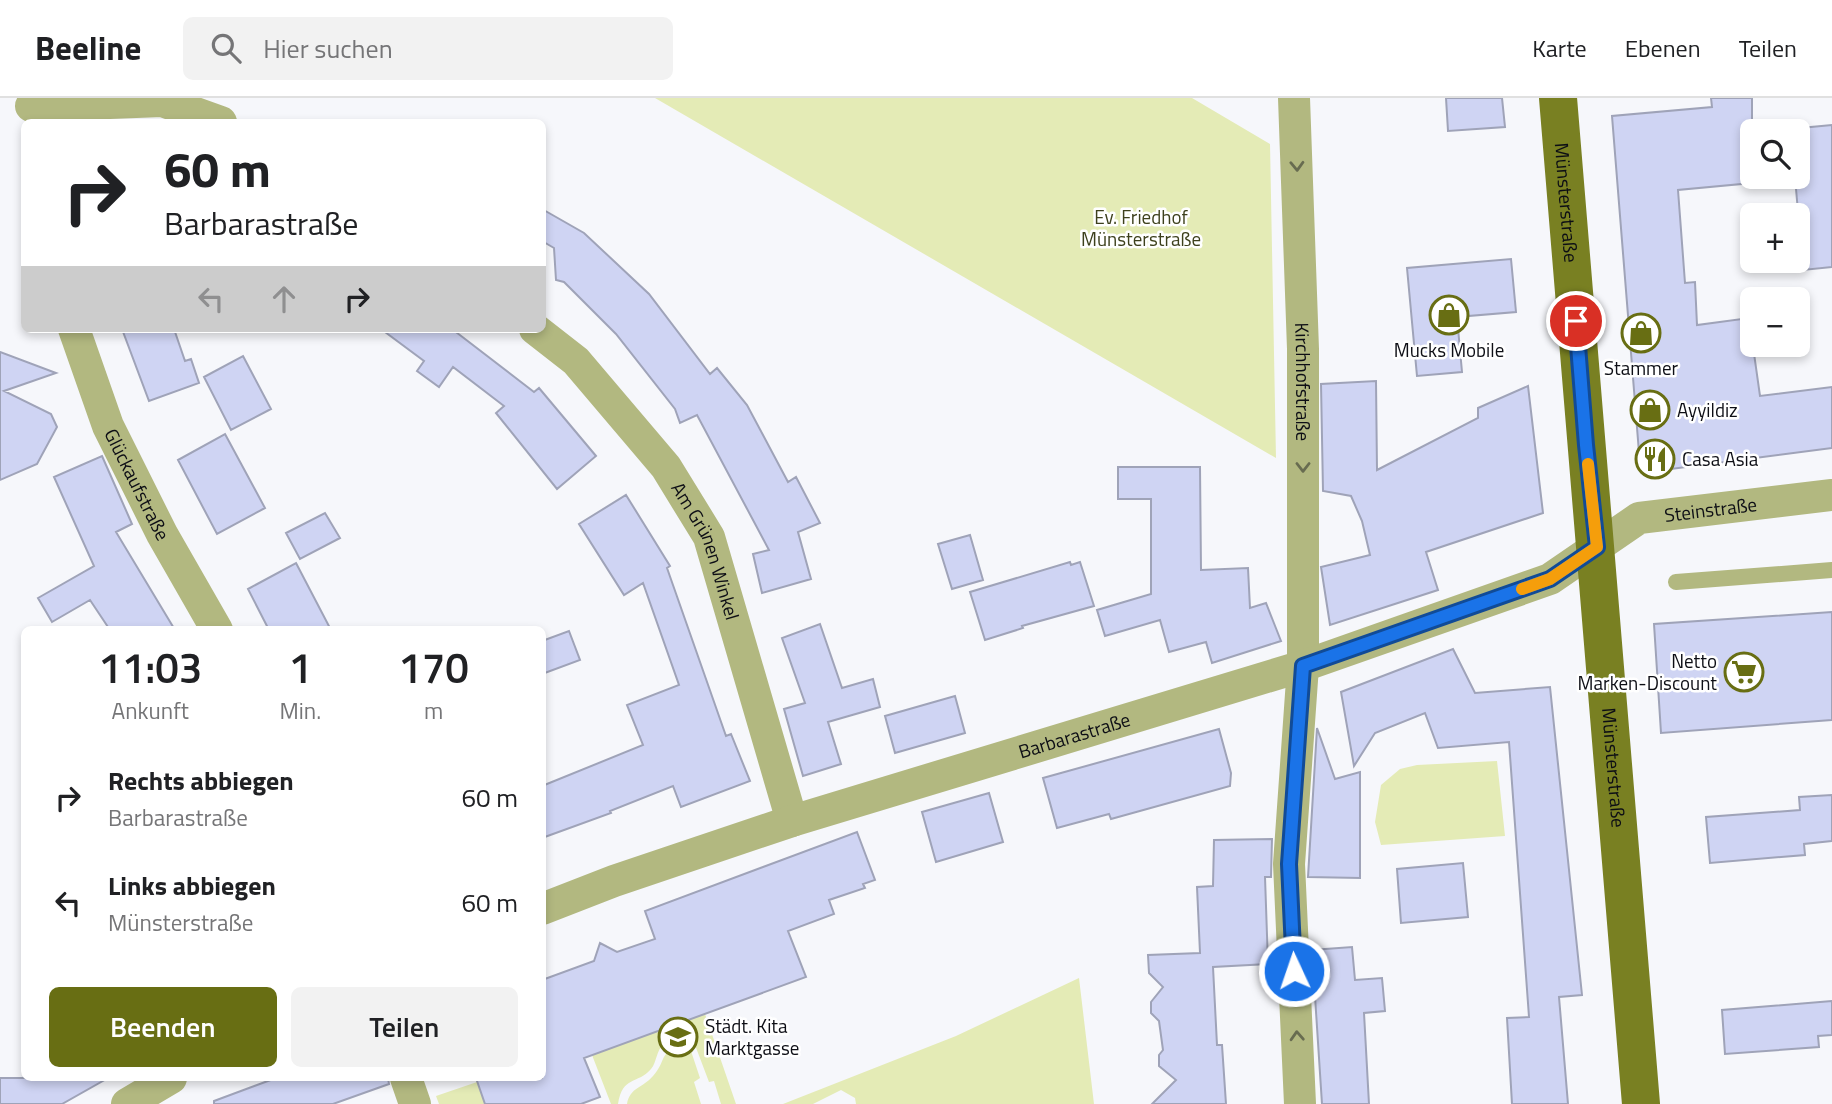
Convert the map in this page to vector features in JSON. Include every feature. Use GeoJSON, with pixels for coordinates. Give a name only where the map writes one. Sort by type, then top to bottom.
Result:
{"type":"FeatureCollection","features":[{"type":"Feature","properties":{"kind":"main road","name":"Münsterstraße"},"geometry":{"type":"LineString","coordinates":[[1558,98],[1641,1104]]}},
{"type":"Feature","properties":{"kind":"street","name":"Kirchhofstraße"},"geometry":{"type":"LineString","coordinates":[[1294,98],[1302,335],[1303,666],[1289,864],[1300,1104]]}},
{"type":"Feature","properties":{"kind":"street"},"geometry":{"type":"LineString","coordinates":[[24,109],[162,101],[212,119]]}},
{"type":"Feature","properties":{"kind":"street","name":"Glückaufstraße"},"geometry":{"type":"LineString","coordinates":[[75,333],[108,426],[162,534],[215,626]]}},
{"type":"Feature","properties":{"kind":"street","name":"Am Grünen Winkel"},"geometry":{"type":"LineString","coordinates":[[540,333],[576,361],[666,467],[709,537],[792,821]]}},
{"type":"Feature","properties":{"kind":"street","name":"Steinstraße"},"geometry":{"type":"LineString","coordinates":[[1597,547],[1639,518],[1832,495]]}},
{"type":"Feature","properties":{"kind":"street","name":"Barbarastraße"},"geometry":{"type":"LineString","coordinates":[[546,907],[614,881],[792,821],[1303,666],[1550,579],[1597,547]]}},
{"type":"Feature","properties":{"kind":"street"},"geometry":{"type":"LineString","coordinates":[[127,1104],[166,1081]]}},
{"type":"Feature","properties":{"kind":"street"},"geometry":{"type":"LineString","coordinates":[[407,1081],[415,1104]]}},
{"type":"Feature","properties":{"kind":"lane"},"geometry":{"type":"LineString","coordinates":[[1676,582],[1832,570]]}},
{"type":"Feature","properties":{"kind":"green space","name":"Ev. Friedhof Münsterstraße"},"geometry":{"type":"Polygon","coordinates":[[[655,98],[1192,98],[1270,144],[1276,458],[655,98]]]}},
{"type":"Feature","properties":{"kind":"green space"},"geometry":{"type":"Polygon","coordinates":[[[1497,761],[1505,836],[1381,845],[1375,822],[1381,785],[1400,769],[1417,765],[1497,761]]]}},
{"type":"Feature","properties":{"kind":"green space"},"geometry":{"type":"Polygon","coordinates":[[[1079,978],[1094,1104],[856,1104],[855,1098],[841,1090],[813,1104],[783,1104],[956,1036],[1079,978]]]}},
{"type":"Feature","properties":{"kind":"green space"},"geometry":{"type":"Polygon","coordinates":[[[705,1014],[736,1104],[721,1104],[714,1081],[709,1082],[695,1045],[686,1039],[664,1044],[659,1049],[651,1069],[627,1084],[618,1104],[611,1104],[592,1055],[705,1014]]]}},
{"type":"Feature","properties":{"kind":"green space"},"geometry":{"type":"Polygon","coordinates":[[[683,1046],[691,1051],[700,1078],[694,1082],[701,1104],[627,1104],[631,1094],[657,1071],[666,1054],[683,1046]]]}},
{"type":"Feature","properties":{"kind":"green space"},"geometry":{"type":"Polygon","coordinates":[[[477,1082],[485,1104],[439,1104],[436,1096],[477,1082]]]}},
{"type":"Feature","properties":{"kind":"building"},"geometry":{"type":"Polygon","coordinates":[[[1446,98],[1502,98],[1505,127],[1448,131],[1446,98]]]}},
{"type":"Feature","properties":{"kind":"building"},"geometry":{"type":"Polygon","coordinates":[[[1711,98],[1752,98],[1752,119],[1740,119],[1740,184],[1678,190],[1685,283],[1695,282],[1697,325],[1740,319],[1740,357],[1754,357],[1760,396],[1832,387],[1832,448],[1648,472],[1640,465],[1612,116],[1712,107],[1711,98]]]}},
{"type":"Feature","properties":{"kind":"building"},"geometry":{"type":"Polygon","coordinates":[[[1832,125],[1832,267],[1810,269],[1810,203],[1797,203],[1796,189],[1810,189],[1810,127],[1832,125]]]}},
{"type":"Feature","properties":{"kind":"building"},"geometry":{"type":"Polygon","coordinates":[[[546,211],[584,233],[649,294],[710,374],[717,368],[747,405],[788,482],[796,477],[820,523],[798,532],[811,579],[762,593],[753,554],[769,550],[697,415],[680,423],[675,409],[616,334],[564,282],[556,280],[554,248],[546,243],[546,211]]]}},
{"type":"Feature","properties":{"kind":"building","name":"Mucks Mobile"},"geometry":{"type":"Polygon","coordinates":[[[1511,259],[1516,312],[1457,317],[1462,372],[1417,376],[1407,268],[1511,259]]]}},
{"type":"Feature","properties":{"kind":"building"},"geometry":{"type":"Polygon","coordinates":[[[124,333],[175,333],[185,361],[191,359],[199,383],[149,401],[124,333]]]}},
{"type":"Feature","properties":{"kind":"building"},"geometry":{"type":"Polygon","coordinates":[[[386,333],[457,333],[534,392],[539,388],[596,456],[557,489],[496,413],[504,406],[453,367],[439,387],[417,371],[424,361],[386,333]]]}},
{"type":"Feature","properties":{"kind":"building"},"geometry":{"type":"Polygon","coordinates":[[[0,352],[56,373],[4,391],[51,414],[57,427],[37,464],[0,480],[0,352]]]}},
{"type":"Feature","properties":{"kind":"building"},"geometry":{"type":"Polygon","coordinates":[[[243,356],[271,409],[231,430],[204,377],[243,356]]]}},
{"type":"Feature","properties":{"kind":"building"},"geometry":{"type":"Polygon","coordinates":[[[1376,381],[1377,470],[1478,418],[1478,408],[1528,386],[1543,513],[1426,552],[1438,590],[1330,625],[1321,567],[1370,555],[1362,521],[1351,496],[1323,491],[1321,384],[1376,381]]]}},
{"type":"Feature","properties":{"kind":"building"},"geometry":{"type":"Polygon","coordinates":[[[225,434],[265,508],[217,534],[178,460],[225,434]]]}},
{"type":"Feature","properties":{"kind":"building"},"geometry":{"type":"Polygon","coordinates":[[[102,456],[132,524],[116,532],[173,626],[107,626],[90,600],[52,622],[38,598],[94,566],[54,477],[102,456]]]}},
{"type":"Feature","properties":{"kind":"building"},"geometry":{"type":"Polygon","coordinates":[[[1118,467],[1200,467],[1201,570],[1248,568],[1250,608],[1266,603],[1281,641],[1212,663],[1206,642],[1169,652],[1160,620],[1105,636],[1097,610],[1151,594],[1151,499],[1118,499],[1118,467]]]}},
{"type":"Feature","properties":{"kind":"building"},"geometry":{"type":"Polygon","coordinates":[[[626,495],[670,566],[667,568],[726,736],[731,734],[750,781],[681,807],[673,786],[610,811],[611,813],[546,837],[546,784],[643,745],[627,705],[679,685],[643,583],[624,595],[579,524],[626,495]]]}},
{"type":"Feature","properties":{"kind":"building"},"geometry":{"type":"Polygon","coordinates":[[[325,513],[340,538],[300,559],[286,533],[325,513]]]}},
{"type":"Feature","properties":{"kind":"building"},"geometry":{"type":"Polygon","coordinates":[[[970,535],[983,580],[952,589],[938,544],[970,535]]]}},
{"type":"Feature","properties":{"kind":"building"},"geometry":{"type":"Polygon","coordinates":[[[1070,562],[1071,565],[1080,562],[1094,606],[1022,626],[1023,628],[985,640],[970,592],[1070,562]]]}},
{"type":"Feature","properties":{"kind":"building"},"geometry":{"type":"Polygon","coordinates":[[[296,563],[329,626],[267,626],[248,589],[296,563]]]}},
{"type":"Feature","properties":{"kind":"building","name":"Netto Marken-Discount"},"geometry":{"type":"Polygon","coordinates":[[[1832,612],[1832,720],[1661,733],[1654,624],[1832,612]]]}},
{"type":"Feature","properties":{"kind":"building"},"geometry":{"type":"Polygon","coordinates":[[[820,624],[842,688],[873,679],[880,707],[828,722],[841,764],[803,776],[784,709],[805,703],[782,638],[820,624]]]}},
{"type":"Feature","properties":{"kind":"building"},"geometry":{"type":"Polygon","coordinates":[[[569,631],[580,660],[546,673],[546,640],[569,631]]]}},
{"type":"Feature","properties":{"kind":"building"},"geometry":{"type":"Polygon","coordinates":[[[1453,649],[1475,693],[1550,687],[1582,995],[1559,997],[1568,1104],[1512,1104],[1507,1018],[1529,1017],[1509,742],[1438,748],[1425,713],[1375,733],[1354,766],[1341,692],[1453,649]]]}},
{"type":"Feature","properties":{"kind":"building"},"geometry":{"type":"Polygon","coordinates":[[[955,696],[965,733],[895,753],[885,716],[955,696]]]}},
{"type":"Feature","properties":{"kind":"building"},"geometry":{"type":"Polygon","coordinates":[[[1317,728],[1335,779],[1360,772],[1360,878],[1308,877],[1317,728]]]}},
{"type":"Feature","properties":{"kind":"building"},"geometry":{"type":"Polygon","coordinates":[[[1219,729],[1231,773],[1230,786],[1111,819],[1109,814],[1057,828],[1043,778],[1219,729]]]}},
{"type":"Feature","properties":{"kind":"building"},"geometry":{"type":"Polygon","coordinates":[[[989,793],[1003,842],[936,862],[922,812],[989,793]]]}},
{"type":"Feature","properties":{"kind":"building"},"geometry":{"type":"Polygon","coordinates":[[[1832,795],[1832,841],[1804,844],[1805,855],[1710,863],[1706,817],[1800,810],[1799,797],[1832,795]]]}},
{"type":"Feature","properties":{"kind":"building"},"geometry":{"type":"Polygon","coordinates":[[[857,832],[875,880],[863,884],[865,888],[829,900],[834,914],[788,931],[806,977],[584,1058],[600,1097],[581,1104],[485,1104],[477,1081],[546,1081],[546,979],[594,961],[600,943],[617,952],[655,939],[645,911],[857,832]]]}},
{"type":"Feature","properties":{"kind":"building"},"geometry":{"type":"Polygon","coordinates":[[[1272,839],[1271,877],[1265,877],[1268,964],[1213,967],[1217,1045],[1222,1045],[1226,1104],[1152,1104],[1176,1080],[1159,1066],[1159,1055],[1163,1050],[1159,1021],[1151,1013],[1151,1002],[1163,987],[1149,973],[1148,955],[1200,953],[1197,887],[1213,886],[1214,840],[1272,839]]]}},
{"type":"Feature","properties":{"kind":"building"},"geometry":{"type":"Polygon","coordinates":[[[1463,863],[1468,917],[1401,923],[1397,869],[1463,863]]]}},
{"type":"Feature","properties":{"kind":"building"},"geometry":{"type":"Polygon","coordinates":[[[1352,947],[1355,980],[1382,978],[1385,1011],[1364,1013],[1369,1104],[1322,1104],[1312,950],[1352,947]]]}},
{"type":"Feature","properties":{"kind":"building"},"geometry":{"type":"Polygon","coordinates":[[[1832,1001],[1832,1035],[1818,1036],[1819,1047],[1725,1054],[1722,1010],[1832,1001]]]}},
{"type":"Feature","properties":{"kind":"building"},"geometry":{"type":"Polygon","coordinates":[[[0,1078],[21,1078],[21,1081],[103,1081],[62,1104],[0,1104],[0,1078]]]}},
{"type":"Feature","properties":{"kind":"building"},"geometry":{"type":"Polygon","coordinates":[[[268,1081],[388,1081],[389,1084],[333,1104],[214,1104],[214,1101],[268,1081]]]}},
{"type":"Feature","properties":{"kind":"slow traffic"},"geometry":{"type":"LineString","coordinates":[[1522,589],[1550,579],[1597,547],[1588,464]]}},
{"type":"Feature","properties":{"kind":"place","name":"Mucks Mobile"},"geometry":{"type":"Point","coordinates":[1449,315]}},
{"type":"Feature","properties":{"kind":"place","name":"Stammer"},"geometry":{"type":"Point","coordinates":[1641,333]}},
{"type":"Feature","properties":{"kind":"place","name":"Ayyildiz"},"geometry":{"type":"Point","coordinates":[1650,410]}},
{"type":"Feature","properties":{"kind":"place","name":"Casa Asia"},"geometry":{"type":"Point","coordinates":[1655,459]}},
{"type":"Feature","properties":{"kind":"place","name":"Netto Marken-Discount"},"geometry":{"type":"Point","coordinates":[1744,672]}},
{"type":"Feature","properties":{"kind":"place","name":"Städt. Kita Marktgasse"},"geometry":{"type":"Point","coordinates":[678,1037]}},
{"type":"Feature","properties":{"kind":"route"},"geometry":{"type":"LineString","coordinates":[[1294,971],[1289,864],[1303,666],[1550,579],[1597,547],[1576,321]]}}]}
